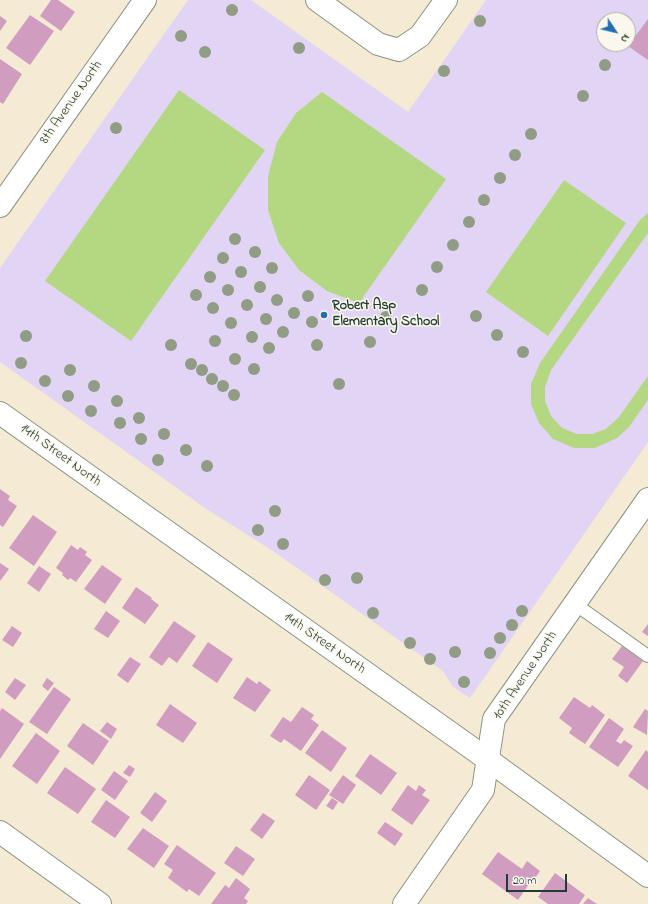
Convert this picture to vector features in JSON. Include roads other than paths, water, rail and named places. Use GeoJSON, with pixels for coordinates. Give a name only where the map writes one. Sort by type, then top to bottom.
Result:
{"type":"FeatureCollection","features":[{"type":"Feature","properties":{"kind":"street","name":"8th Avenue North"},"geometry":{"type":"LineString","coordinates":[[0,206],[145,0]]}},
{"type":"Feature","properties":{"kind":"street"},"geometry":{"type":"LineString","coordinates":[[317,0],[378,44],[399,50],[420,36],[446,0]]}},
{"type":"Feature","properties":{"kind":"street","name":"14th Street North"},"geometry":{"type":"LineString","coordinates":[[0,413],[487,759],[648,876]]}},
{"type":"Feature","properties":{"kind":"street","name":"10th Avenue North"},"geometry":{"type":"LineString","coordinates":[[404,904],[482,790],[494,719],[648,499]]}},
{"type":"Feature","properties":{"kind":"street"},"geometry":{"type":"LineString","coordinates":[[0,832],[100,904]]}},
{"type":"Feature","properties":{"kind":"lane"},"geometry":{"type":"LineString","coordinates":[[574,604],[648,656]]}},
{"type":"Feature","properties":{"kind":"place","name":"Robert Asp Elementary School"},"geometry":{"type":"Point","coordinates":[324,315]}}]}
